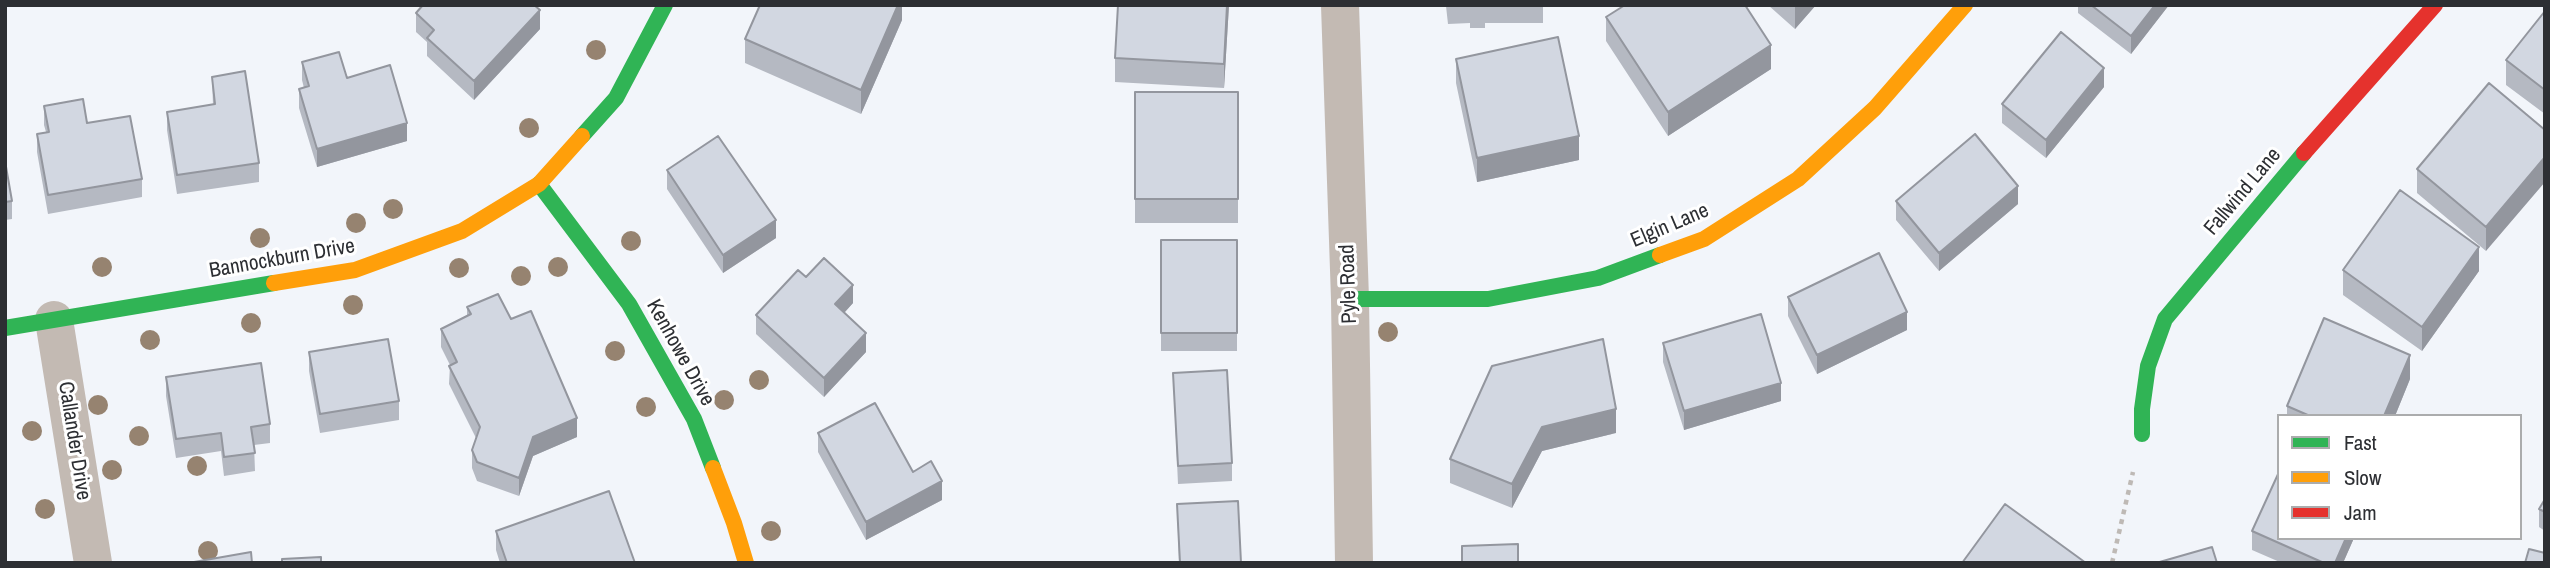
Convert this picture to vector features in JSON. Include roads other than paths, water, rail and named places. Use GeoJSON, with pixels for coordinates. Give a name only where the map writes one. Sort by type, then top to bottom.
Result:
{"type":"FeatureCollection","features":[{"type":"Feature","properties":{"kind":"street","name":"Bannockburn Drive"},"geometry":{"type":"LineString","coordinates":[[5,328],[355,270],[461,231],[539,184],[616,98],[664,5]]}},
{"type":"Feature","properties":{"kind":"street","name":"Pyle Road"},"geometry":{"type":"LineString","coordinates":[[1340,5],[1350,299],[1354,563]]}},
{"type":"Feature","properties":{"kind":"street","name":"Elgin Lane"},"geometry":{"type":"LineString","coordinates":[[1350,299],[1488,299],[1598,278],[1704,239],[1798,179],[1875,108],[1965,5]]}},
{"type":"Feature","properties":{"kind":"street","name":"Fallwind Lane"},"geometry":{"type":"LineString","coordinates":[[2142,434],[2142,409],[2148,366],[2165,318],[2334,117],[2435,5]]}},
{"type":"Feature","properties":{"kind":"street","name":"Kenhowe Drive"},"geometry":{"type":"LineString","coordinates":[[539,184],[629,304],[694,419],[734,523],[746,563]]}},
{"type":"Feature","properties":{"kind":"street","name":"Callander Drive"},"geometry":{"type":"LineString","coordinates":[[54,320],[93,563]]}}]}
